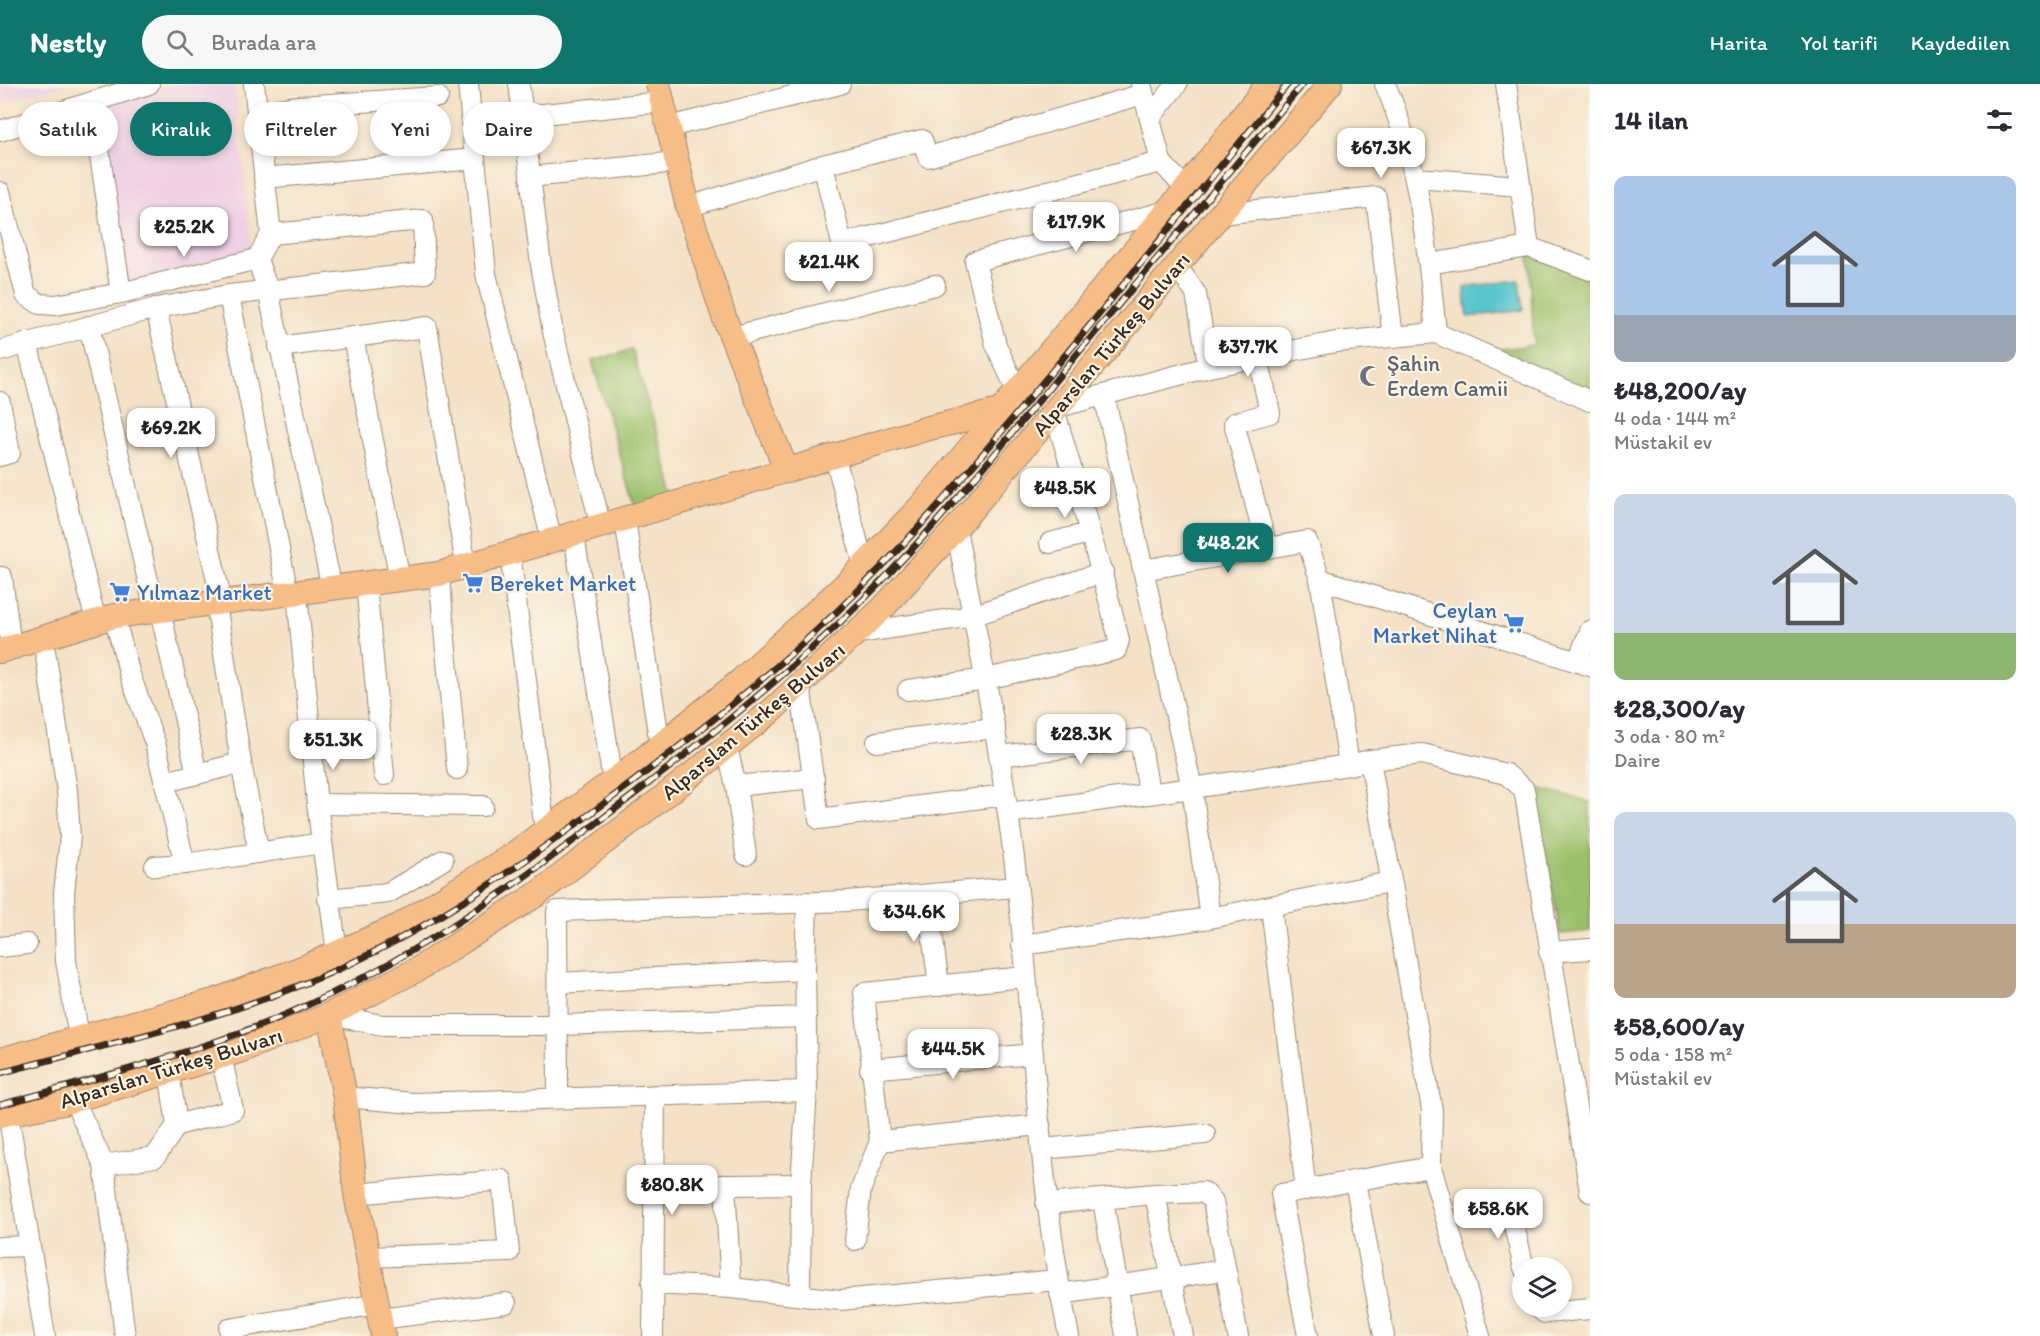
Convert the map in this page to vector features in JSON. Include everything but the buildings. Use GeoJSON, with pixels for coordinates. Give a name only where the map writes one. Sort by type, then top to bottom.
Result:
{"type":"FeatureCollection","features":[{"type":"Feature","properties":{"kind":"main road","name":"Alparslan Türkeş Bulvarı"},"geometry":{"type":"LineString","coordinates":[[0,1060],[217,1000],[399,926],[511,856],[660,746],[739,682],[864,566],[923,504],[1168,211],[1268,84]]}},
{"type":"Feature","properties":{"kind":"main road","name":"Alparslan Türkeş Bulvarı"},"geometry":{"type":"LineString","coordinates":[[4,1114],[74,1100],[169,1072],[221,1056],[329,1015],[418,969],[544,889],[728,747],[858,633],[956,528],[1330,84]]}},
{"type":"Feature","properties":{"kind":"main road"},"geometry":{"type":"LineString","coordinates":[[660,93],[688,207],[732,338],[787,471]]}},
{"type":"Feature","properties":{"kind":"main road"},"geometry":{"type":"LineString","coordinates":[[6,649],[105,619],[439,574],[926,429],[1000,411]]}},
{"type":"Feature","properties":{"kind":"main road"},"geometry":{"type":"LineString","coordinates":[[329,1015],[345,1096],[356,1194],[380,1320]]}},
{"type":"Feature","properties":{"kind":"street"},"geometry":{"type":"LineString","coordinates":[[98,102],[149,84]]}},
{"type":"Feature","properties":{"kind":"street"},"geometry":{"type":"LineString","coordinates":[[254,84],[256,102]]}},
{"type":"Feature","properties":{"kind":"street"},"geometry":{"type":"LineString","coordinates":[[468,84],[486,274],[563,538],[613,781]]}},
{"type":"Feature","properties":{"kind":"street"},"geometry":{"type":"LineString","coordinates":[[519,84],[521,102]]}},
{"type":"Feature","properties":{"kind":"street"},"geometry":{"type":"LineString","coordinates":[[669,128],[840,84]]}},
{"type":"Feature","properties":{"kind":"street"},"geometry":{"type":"LineString","coordinates":[[1150,118],[1177,84]]}},
{"type":"Feature","properties":{"kind":"street"},"geometry":{"type":"LineString","coordinates":[[1385,84],[1398,114],[1416,178],[1429,264],[1436,333]]}},
{"type":"Feature","properties":{"kind":"street"},"geometry":{"type":"LineString","coordinates":[[1506,84],[1529,247]]}},
{"type":"Feature","properties":{"kind":"street"},"geometry":{"type":"LineString","coordinates":[[688,207],[823,165],[922,140],[928,157],[1142,89],[1161,162],[1186,189]]}},
{"type":"Feature","properties":{"kind":"street"},"geometry":{"type":"LineString","coordinates":[[554,111],[660,93]]}},
{"type":"Feature","properties":{"kind":"street"},"geometry":{"type":"LineString","coordinates":[[358,102],[438,97]]}},
{"type":"Feature","properties":{"kind":"street"},"geometry":{"type":"LineString","coordinates":[[0,131],[18,125]]}},
{"type":"Feature","properties":{"kind":"street"},"geometry":{"type":"LineString","coordinates":[[100,156],[121,293]]}},
{"type":"Feature","properties":{"kind":"street"},"geometry":{"type":"LineString","coordinates":[[0,192],[26,295],[30,299],[48,305],[121,293],[257,259],[271,234],[262,156]]}},
{"type":"Feature","properties":{"kind":"street"},"geometry":{"type":"LineString","coordinates":[[528,156],[541,264],[553,332],[602,527]]}},
{"type":"Feature","properties":{"kind":"street"},"geometry":{"type":"LineString","coordinates":[[264,178],[475,159]]}},
{"type":"Feature","properties":{"kind":"street"},"geometry":{"type":"LineString","coordinates":[[530,177],[677,162]]}},
{"type":"Feature","properties":{"kind":"street"},"geometry":{"type":"LineString","coordinates":[[823,165],[842,244],[1161,162]]}},
{"type":"Feature","properties":{"kind":"street"},"geometry":{"type":"LineString","coordinates":[[1416,178],[1520,186]]}},
{"type":"Feature","properties":{"kind":"street"},"geometry":{"type":"LineString","coordinates":[[1221,214],[1376,197],[1393,337]]}},
{"type":"Feature","properties":{"kind":"street"},"geometry":{"type":"LineString","coordinates":[[1017,391],[996,345],[975,261],[1168,211]]}},
{"type":"Feature","properties":{"kind":"street"},"geometry":{"type":"LineString","coordinates":[[0,351],[156,308],[229,295],[425,273],[423,220],[271,234]]}},
{"type":"Feature","properties":{"kind":"street"},"geometry":{"type":"LineString","coordinates":[[1429,264],[1529,247],[1590,270]]}},
{"type":"Feature","properties":{"kind":"street"},"geometry":{"type":"LineString","coordinates":[[257,259],[268,290],[332,589]]}},
{"type":"Feature","properties":{"kind":"street"},"geometry":{"type":"LineString","coordinates":[[1177,266],[1196,294],[1209,367]]}},
{"type":"Feature","properties":{"kind":"street"},"geometry":{"type":"LineString","coordinates":[[732,338],[935,285]]}},
{"type":"Feature","properties":{"kind":"street"},"geometry":{"type":"LineString","coordinates":[[229,295],[292,593],[328,898],[337,953]]}},
{"type":"Feature","properties":{"kind":"street"},"geometry":{"type":"LineString","coordinates":[[156,308],[219,603],[241,763],[259,853]]}},
{"type":"Feature","properties":{"kind":"street"},"geometry":{"type":"LineString","coordinates":[[89,326],[196,774]]}},
{"type":"Feature","properties":{"kind":"street"},"geometry":{"type":"LineString","coordinates":[[279,347],[426,327],[466,566]]}},
{"type":"Feature","properties":{"kind":"street"},"geometry":{"type":"LineString","coordinates":[[908,690],[986,679],[1116,650],[1119,640],[1103,572],[1089,533],[1056,410],[1209,367],[1258,357],[1336,342],[1436,333],[1590,401]]}},
{"type":"Feature","properties":{"kind":"street"},"geometry":{"type":"LineString","coordinates":[[353,337],[399,580]]}},
{"type":"Feature","properties":{"kind":"street"},"geometry":{"type":"LineString","coordinates":[[27,343],[105,619],[130,675],[155,743],[185,864]]}},
{"type":"Feature","properties":{"kind":"street"},"geometry":{"type":"LineString","coordinates":[[1258,357],[1270,413],[1234,423],[1267,548]]}},
{"type":"Feature","properties":{"kind":"street"},"geometry":{"type":"LineString","coordinates":[[1104,395],[1192,788],[1210,918]]}},
{"type":"Feature","properties":{"kind":"street"},"geometry":{"type":"LineString","coordinates":[[0,402],[10,453],[0,456]]}},
{"type":"Feature","properties":{"kind":"street"},"geometry":{"type":"LineString","coordinates":[[835,457],[864,566]]}},
{"type":"Feature","properties":{"kind":"street"},"geometry":{"type":"LineString","coordinates":[[625,520],[660,746]]}},
{"type":"Feature","properties":{"kind":"street"},"geometry":{"type":"LineString","coordinates":[[956,528],[986,679],[1007,804],[1026,977],[1046,1204],[1069,1336]]}},
{"type":"Feature","properties":{"kind":"street"},"geometry":{"type":"LineString","coordinates":[[1050,543],[1089,533]]}},
{"type":"Feature","properties":{"kind":"street"},"geometry":{"type":"LineString","coordinates":[[1143,570],[1307,541],[1320,579],[1349,765]]}},
{"type":"Feature","properties":{"kind":"street"},"geometry":{"type":"LineString","coordinates":[[510,554],[545,831]]}},
{"type":"Feature","properties":{"kind":"street"},"geometry":{"type":"LineString","coordinates":[[858,633],[972,616],[1103,572]]}},
{"type":"Feature","properties":{"kind":"street"},"geometry":{"type":"LineString","coordinates":[[439,574],[457,769]]}},
{"type":"Feature","properties":{"kind":"street"},"geometry":{"type":"LineString","coordinates":[[2,577],[6,649]]}},
{"type":"Feature","properties":{"kind":"street"},"geometry":{"type":"LineString","coordinates":[[1320,579],[1584,664],[1590,631]]}},
{"type":"Feature","properties":{"kind":"street"},"geometry":{"type":"LineString","coordinates":[[366,584],[384,775]]}},
{"type":"Feature","properties":{"kind":"street"},"geometry":{"type":"LineString","coordinates":[[43,638],[67,790],[70,837],[64,893],[66,961],[79,1037]]}},
{"type":"Feature","properties":{"kind":"street"},"geometry":{"type":"LineString","coordinates":[[800,685],[819,819],[1192,788],[1422,754],[1506,774],[1524,789],[1590,1192]]}},
{"type":"Feature","properties":{"kind":"street"},"geometry":{"type":"LineString","coordinates":[[877,742],[995,728]]}},
{"type":"Feature","properties":{"kind":"street"},"geometry":{"type":"LineString","coordinates":[[1000,756],[1140,739],[1149,792]]}},
{"type":"Feature","properties":{"kind":"street"},"geometry":{"type":"LineString","coordinates":[[728,747],[746,855]]}},
{"type":"Feature","properties":{"kind":"street"},"geometry":{"type":"LineString","coordinates":[[1370,760],[1432,1110],[1431,1167],[1480,1336]]}},
{"type":"Feature","properties":{"kind":"street"},"geometry":{"type":"LineString","coordinates":[[165,782],[241,763]]}},
{"type":"Feature","properties":{"kind":"street"},"geometry":{"type":"LineString","coordinates":[[736,786],[814,778]]}},
{"type":"Feature","properties":{"kind":"street"},"geometry":{"type":"LineString","coordinates":[[317,804],[483,806]]}},
{"type":"Feature","properties":{"kind":"street"},"geometry":{"type":"LineString","coordinates":[[155,866],[185,864],[322,843]]}},
{"type":"Feature","properties":{"kind":"street"},"geometry":{"type":"LineString","coordinates":[[328,898],[388,893],[443,860]]}},
{"type":"Feature","properties":{"kind":"street"},"geometry":{"type":"LineString","coordinates":[[1022,945],[1210,918],[1390,882]]}},
{"type":"Feature","properties":{"kind":"street"},"geometry":{"type":"LineString","coordinates":[[557,911],[807,902],[1017,887]]}},
{"type":"Feature","properties":{"kind":"street"},"geometry":{"type":"LineString","coordinates":[[544,889],[557,911],[558,1098]]}},
{"type":"Feature","properties":{"kind":"street"},"geometry":{"type":"LineString","coordinates":[[927,895],[939,986]]}},
{"type":"Feature","properties":{"kind":"street"},"geometry":{"type":"LineString","coordinates":[[800,1295],[801,1184],[807,1091],[804,970],[807,902]]}},
{"type":"Feature","properties":{"kind":"street"},"geometry":{"type":"LineString","coordinates":[[1271,906],[1306,1190]]}},
{"type":"Feature","properties":{"kind":"street"},"geometry":{"type":"LineString","coordinates":[[0,947],[27,944]]}},
{"type":"Feature","properties":{"kind":"street"},"geometry":{"type":"LineString","coordinates":[[1549,952],[1590,949]]}},
{"type":"Feature","properties":{"kind":"street"},"geometry":{"type":"LineString","coordinates":[[558,983],[804,970]]}},
{"type":"Feature","properties":{"kind":"street"},"geometry":{"type":"LineString","coordinates":[[855,1240],[861,1189],[880,1141],[870,1068],[864,993],[1026,977]]}},
{"type":"Feature","properties":{"kind":"street"},"geometry":{"type":"LineString","coordinates":[[329,1015],[382,1025],[558,1025],[806,1017]]}},
{"type":"Feature","properties":{"kind":"street"},"geometry":{"type":"LineString","coordinates":[[870,1068],[1033,1054]]}},
{"type":"Feature","properties":{"kind":"street"},"geometry":{"type":"LineString","coordinates":[[104,1165],[155,1157],[177,1125],[233,1110],[221,1056]]}},
{"type":"Feature","properties":{"kind":"street"},"geometry":{"type":"LineString","coordinates":[[169,1072],[177,1125]]}},
{"type":"Feature","properties":{"kind":"street"},"geometry":{"type":"LineString","coordinates":[[345,1096],[413,1103],[807,1091]]}},
{"type":"Feature","properties":{"kind":"street"},"geometry":{"type":"LineString","coordinates":[[653,1336],[655,1095]]}},
{"type":"Feature","properties":{"kind":"street"},"geometry":{"type":"LineString","coordinates":[[74,1100],[104,1165],[125,1336]]}},
{"type":"Feature","properties":{"kind":"street"},"geometry":{"type":"LineString","coordinates":[[4,1114],[45,1336]]}},
{"type":"Feature","properties":{"kind":"street"},"geometry":{"type":"LineString","coordinates":[[880,1141],[1040,1125]]}},
{"type":"Feature","properties":{"kind":"street"},"geometry":{"type":"LineString","coordinates":[[1042,1149],[1205,1134]]}},
{"type":"Feature","properties":{"kind":"street"},"geometry":{"type":"LineString","coordinates":[[1308,1336],[1281,1194],[1431,1167]]}},
{"type":"Feature","properties":{"kind":"street"},"geometry":{"type":"LineString","coordinates":[[356,1194],[502,1180],[509,1252],[368,1257]]}},
{"type":"Feature","properties":{"kind":"street"},"geometry":{"type":"LineString","coordinates":[[1354,1181],[1384,1336]]}},
{"type":"Feature","properties":{"kind":"street"},"geometry":{"type":"LineString","coordinates":[[653,1186],[801,1184]]}},
{"type":"Feature","properties":{"kind":"street"},"geometry":{"type":"LineString","coordinates":[[726,1185],[731,1288]]}},
{"type":"Feature","properties":{"kind":"street"},"geometry":{"type":"LineString","coordinates":[[1046,1204],[1204,1192],[1213,1201],[1238,1336]]}},
{"type":"Feature","properties":{"kind":"street"},"geometry":{"type":"LineString","coordinates":[[1155,1194],[1183,1336]]}},
{"type":"Feature","properties":{"kind":"street"},"geometry":{"type":"LineString","coordinates":[[1103,1200],[1126,1336]]}},
{"type":"Feature","properties":{"kind":"street"},"geometry":{"type":"LineString","coordinates":[[1509,1204],[1521,1257]]}},
{"type":"Feature","properties":{"kind":"street"},"geometry":{"type":"LineString","coordinates":[[0,1247],[30,1246]]}},
{"type":"Feature","properties":{"kind":"street"},"geometry":{"type":"LineString","coordinates":[[652,1284],[731,1288],[840,1300],[1059,1287],[1116,1286],[1224,1270]]}},
{"type":"Feature","properties":{"kind":"street"},"geometry":{"type":"LineString","coordinates":[[228,1329],[380,1320],[506,1303]]}},
{"type":"Feature","properties":{"kind":"street"},"geometry":{"type":"LineString","coordinates":[[1572,1311],[1590,1309]]}},
{"type":"Feature","properties":{"kind":"shaded area"},"geometry":{"type":"Polygon","coordinates":[[[0,84],[70,84],[5,101],[0,84]]]}},
{"type":"Feature","properties":{"kind":"shaded area"},"geometry":{"type":"Polygon","coordinates":[[[178,84],[235,84],[252,252],[127,283],[105,156],[118,156],[116,102],[178,84]]]}},
{"type":"Feature","properties":{"kind":"green space"},"geometry":{"type":"Polygon","coordinates":[[[1529,253],[1590,279],[1590,389],[1495,350],[1534,345],[1529,253]]]}},
{"type":"Feature","properties":{"kind":"green space"},"geometry":{"type":"Polygon","coordinates":[[[632,350],[677,501],[637,513],[592,361],[632,350]]]}},
{"type":"Feature","properties":{"kind":"green space"},"geometry":{"type":"Polygon","coordinates":[[[1534,787],[1590,802],[1590,931],[1560,934],[1534,787]]]}},
{"type":"Feature","properties":{"kind":"water"},"geometry":{"type":"Polygon","coordinates":[[[1519,280],[1523,310],[1468,317],[1464,287],[1519,280]]]}},
{"type":"Feature","properties":{"kind":"railway"},"geometry":{"type":"LineString","coordinates":[[0,1073],[217,1014],[302,985],[377,951],[443,914],[506,874],[667,756],[799,647],[910,537],[1049,375],[1288,84]]}},
{"type":"Feature","properties":{"kind":"railway"},"geometry":{"type":"LineString","coordinates":[[0,1105],[111,1075],[220,1040],[256,1027],[333,993],[411,951],[486,904],[665,771],[803,657],[868,595],[919,541],[992,457],[1303,84]]}},
{"type":"Feature","properties":{"kind":"place","name":"Şahin Erdem Camii"},"geometry":{"type":"Point","coordinates":[1370,376]}},
{"type":"Feature","properties":{"kind":"place","name":"Bereket Market"},"geometry":{"type":"Point","coordinates":[473,583]}},
{"type":"Feature","properties":{"kind":"place","name":"Yılmaz Market"},"geometry":{"type":"Point","coordinates":[120,592]}},
{"type":"Feature","properties":{"kind":"place","name":"Ceylan Market Nihat"},"geometry":{"type":"Point","coordinates":[1514,623]}}]}
